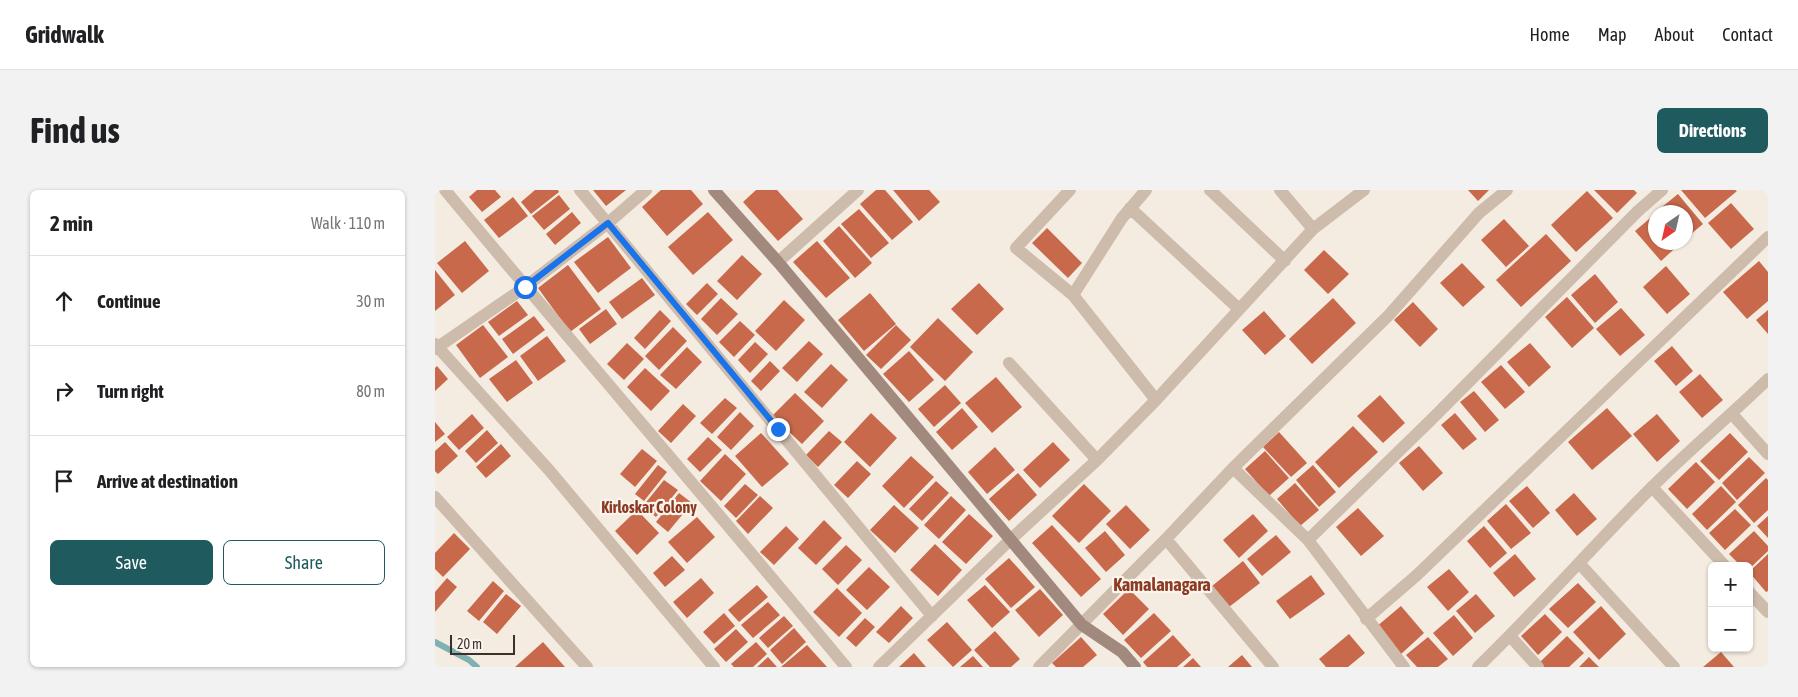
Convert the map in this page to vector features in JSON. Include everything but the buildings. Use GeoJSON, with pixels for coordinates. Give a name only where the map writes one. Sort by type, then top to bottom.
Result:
{"type":"FeatureCollection","features":[{"type":"Feature","properties":{"kind":"street"},"geometry":{"type":"LineString","coordinates":[[445,190],[525,287],[744,542],[846,667]]}},
{"type":"Feature","properties":{"kind":"street"},"geometry":{"type":"LineString","coordinates":[[580,190],[932,616]]}},
{"type":"Feature","properties":{"kind":"street"},"geometry":{"type":"LineString","coordinates":[[646,190],[608,223],[525,287],[436,347],[549,470],[714,667]]}},
{"type":"Feature","properties":{"kind":"street"},"geometry":{"type":"LineString","coordinates":[[714,190],[778,262],[1083,625],[1122,652],[1135,667]]}},
{"type":"Feature","properties":{"kind":"street"},"geometry":{"type":"LineString","coordinates":[[778,262],[858,190]]}},
{"type":"Feature","properties":{"kind":"street"},"geometry":{"type":"LineString","coordinates":[[1070,190],[1016,248],[1073,295],[1156,400]]}},
{"type":"Feature","properties":{"kind":"street"},"geometry":{"type":"LineString","coordinates":[[1073,295],[1122,218],[1146,190]]}},
{"type":"Feature","properties":{"kind":"street"},"geometry":{"type":"LineString","coordinates":[[1211,190],[1285,261]]}},
{"type":"Feature","properties":{"kind":"street"},"geometry":{"type":"LineString","coordinates":[[1280,190],[1313,229]]}},
{"type":"Feature","properties":{"kind":"street"},"geometry":{"type":"LineString","coordinates":[[879,667],[1010,540],[1097,460],[1189,366],[1313,229],[1364,190]]}},
{"type":"Feature","properties":{"kind":"street"},"geometry":{"type":"LineString","coordinates":[[1039,667],[1083,625],[1233,468],[1389,315],[1479,213],[1507,190]]}},
{"type":"Feature","properties":{"kind":"street"},"geometry":{"type":"LineString","coordinates":[[1308,540],[1661,190]]}},
{"type":"Feature","properties":{"kind":"street"},"geometry":{"type":"LineString","coordinates":[[1131,208],[1239,309]]}},
{"type":"Feature","properties":{"kind":"street"},"geometry":{"type":"LineString","coordinates":[[1366,619],[1417,575],[1768,237]]}},
{"type":"Feature","properties":{"kind":"street"},"geometry":{"type":"LineString","coordinates":[[1009,363],[1097,460]]}},
{"type":"Feature","properties":{"kind":"street"},"geometry":{"type":"LineString","coordinates":[[1478,667],[1652,487],[1768,379]]}},
{"type":"Feature","properties":{"kind":"street"},"geometry":{"type":"LineString","coordinates":[[1732,414],[1768,454]]}},
{"type":"Feature","properties":{"kind":"street"},"geometry":{"type":"LineString","coordinates":[[1233,468],[1308,540],[1404,667]]}},
{"type":"Feature","properties":{"kind":"street"},"geometry":{"type":"LineString","coordinates":[[1652,487],[1721,562]]}},
{"type":"Feature","properties":{"kind":"street"},"geometry":{"type":"LineString","coordinates":[[435,497],[587,667]]}},
{"type":"Feature","properties":{"kind":"street"},"geometry":{"type":"LineString","coordinates":[[1166,539],[1273,667]]}},
{"type":"Feature","properties":{"kind":"street"},"geometry":{"type":"LineString","coordinates":[[1579,563],[1674,667]]}},
{"type":"Feature","properties":{"kind":"street"},"geometry":{"type":"LineString","coordinates":[[1753,596],[1768,612]]}},
{"type":"Feature","properties":{"kind":"street"},"geometry":{"type":"LineString","coordinates":[[1510,636],[1538,667]]}},
{"type":"Feature","properties":{"kind":"waterway"},"geometry":{"type":"LineString","coordinates":[[435,642],[469,660],[477,667]]}},
{"type":"Feature","properties":{"kind":"district","name":"Kirloskar Colony"},"geometry":{"type":"Point","coordinates":[649,507]}},
{"type":"Feature","properties":{"kind":"district","name":"Kamalanagara"},"geometry":{"type":"Point","coordinates":[1162,585]}},
{"type":"Feature","properties":{"kind":"route"},"geometry":{"type":"LineString","coordinates":[[525,287],[608,223],[778,429]]}}]}
